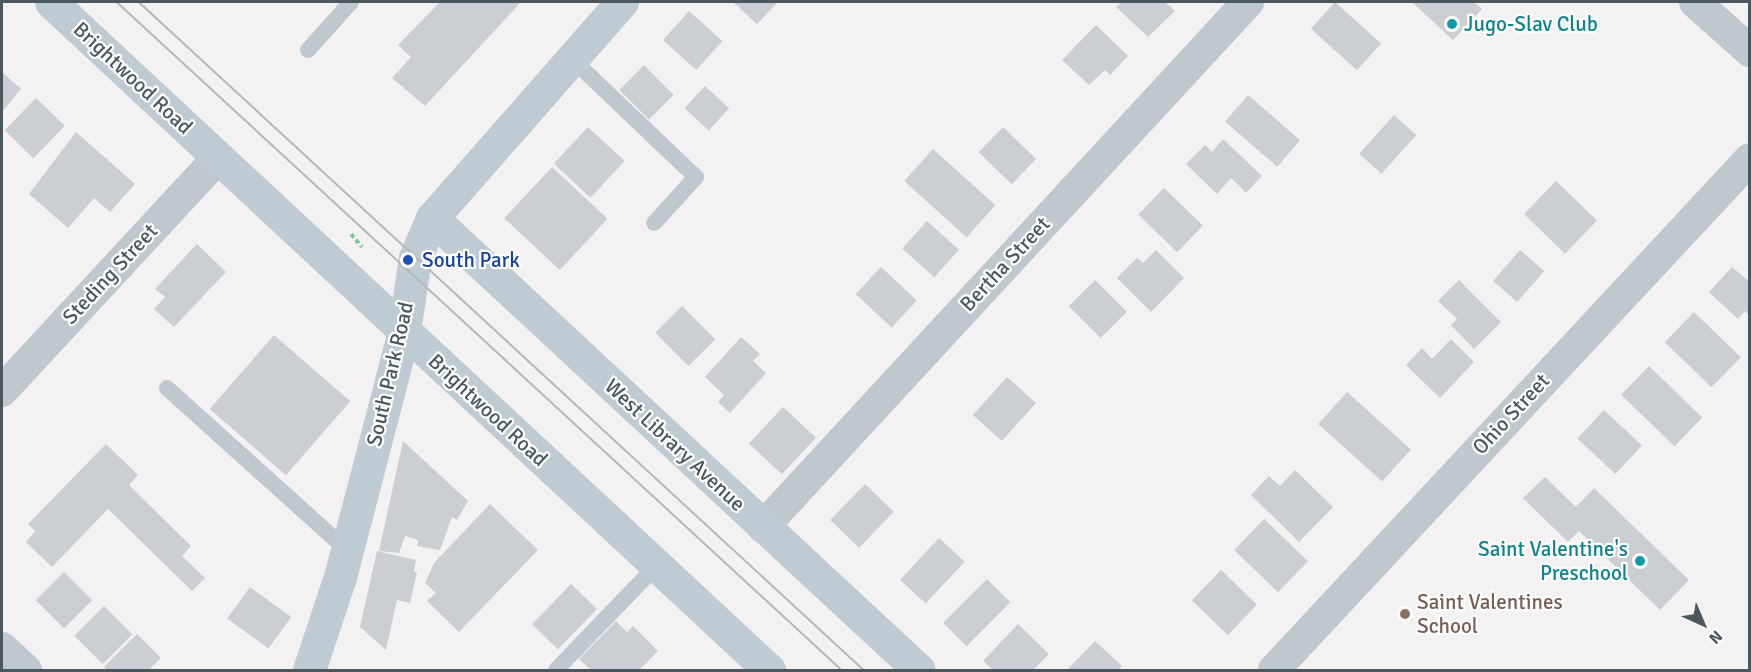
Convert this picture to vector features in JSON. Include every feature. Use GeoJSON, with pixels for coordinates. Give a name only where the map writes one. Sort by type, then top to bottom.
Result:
{"type":"FeatureCollection","features":[{"type":"Feature","properties":{"kind":"street","name":"Brightwood Road"},"geometry":{"type":"LineString","coordinates":[[51,2],[769,670]]}},
{"type":"Feature","properties":{"kind":"street","name":"Bertha Street"},"geometry":{"type":"LineString","coordinates":[[763,527],[1248,2]]}},
{"type":"Feature","properties":{"kind":"street"},"geometry":{"type":"LineString","coordinates":[[1695,2],[1749,51]]}},
{"type":"Feature","properties":{"kind":"street","name":"South Park Road"},"geometry":{"type":"LineString","coordinates":[[309,670],[347,550],[404,331],[413,265],[432,218],[572,59],[618,3]]}},
{"type":"Feature","properties":{"kind":"street","name":"Steding Street"},"geometry":{"type":"LineString","coordinates":[[2,391],[218,158]]}},
{"type":"Feature","properties":{"kind":"street","name":"Ohio Street"},"geometry":{"type":"LineString","coordinates":[[1274,670],[1749,159]]}},
{"type":"Feature","properties":{"kind":"street","name":"West Library Avenue"},"geometry":{"type":"LineString","coordinates":[[432,218],[919,670]]}},
{"type":"Feature","properties":{"kind":"street"},"geometry":{"type":"LineString","coordinates":[[2,648],[26,670]]}},
{"type":"Feature","properties":{"kind":"lane"},"geometry":{"type":"LineString","coordinates":[[309,50],[351,2]]}},
{"type":"Feature","properties":{"kind":"lane"},"geometry":{"type":"LineString","coordinates":[[572,59],[696,177],[654,223]]}},
{"type":"Feature","properties":{"kind":"lane"},"geometry":{"type":"LineString","coordinates":[[167,388],[347,550]]}},
{"type":"Feature","properties":{"kind":"lane"},"geometry":{"type":"LineString","coordinates":[[556,670],[656,566]]}},
{"type":"Feature","properties":{"kind":"building"},"geometry":{"type":"Polygon","coordinates":[[[440,2],[521,2],[425,106],[392,78],[411,57],[398,45],[440,2]]]}},
{"type":"Feature","properties":{"kind":"building"},"geometry":{"type":"Polygon","coordinates":[[[733,2],[778,2],[757,24],[733,2]]]}},
{"type":"Feature","properties":{"kind":"building"},"geometry":{"type":"Polygon","coordinates":[[[1122,2],[1165,2],[1175,11],[1148,37],[1116,7],[1122,2]]]}},
{"type":"Feature","properties":{"kind":"building"},"geometry":{"type":"Polygon","coordinates":[[[1335,2],[1381,43],[1357,70],[1311,29],[1335,2]]]}},
{"type":"Feature","properties":{"kind":"building","name":"Jugo-Slav Club"},"geometry":{"type":"Polygon","coordinates":[[[1412,2],[1474,2],[1482,9],[1453,40],[1412,2]]]}},
{"type":"Feature","properties":{"kind":"building"},"geometry":{"type":"Polygon","coordinates":[[[689,11],[722,41],[696,70],[663,40],[689,11]]]}},
{"type":"Feature","properties":{"kind":"building"},"geometry":{"type":"Polygon","coordinates":[[[1096,25],[1128,56],[1110,75],[1105,70],[1089,85],[1062,60],[1096,25]]]}},
{"type":"Feature","properties":{"kind":"building"},"geometry":{"type":"Polygon","coordinates":[[[644,65],[674,95],[649,119],[619,90],[644,65]]]}},
{"type":"Feature","properties":{"kind":"building"},"geometry":{"type":"Polygon","coordinates":[[[2,74],[21,89],[2,112],[2,74]]]}},
{"type":"Feature","properties":{"kind":"building"},"geometry":{"type":"Polygon","coordinates":[[[705,86],[729,109],[709,130],[685,108],[705,86]]]}},
{"type":"Feature","properties":{"kind":"building"},"geometry":{"type":"Polygon","coordinates":[[[1248,95],[1300,140],[1277,167],[1225,121],[1248,95]]]}},
{"type":"Feature","properties":{"kind":"building"},"geometry":{"type":"Polygon","coordinates":[[[36,98],[65,126],[34,158],[5,130],[36,98]]]}},
{"type":"Feature","properties":{"kind":"building"},"geometry":{"type":"Polygon","coordinates":[[[1394,115],[1416,135],[1381,174],[1359,154],[1394,115]]]}},
{"type":"Feature","properties":{"kind":"building"},"geometry":{"type":"Polygon","coordinates":[[[588,127],[625,161],[590,198],[554,164],[588,127]]]}},
{"type":"Feature","properties":{"kind":"building"},"geometry":{"type":"Polygon","coordinates":[[[1003,127],[1036,159],[1012,184],[979,152],[1003,127]]]}},
{"type":"Feature","properties":{"kind":"building"},"geometry":{"type":"Polygon","coordinates":[[[76,132],[135,184],[110,212],[94,198],[68,228],[29,194],[76,132]]]}},
{"type":"Feature","properties":{"kind":"building"},"geometry":{"type":"Polygon","coordinates":[[[1223,139],[1262,176],[1246,193],[1231,178],[1217,194],[1186,164],[1205,145],[1212,152],[1223,139]]]}},
{"type":"Feature","properties":{"kind":"building"},"geometry":{"type":"Polygon","coordinates":[[[933,149],[995,205],[967,237],[904,181],[933,149]]]}},
{"type":"Feature","properties":{"kind":"building"},"geometry":{"type":"Polygon","coordinates":[[[552,167],[608,219],[560,270],[504,218],[552,167]]]}},
{"type":"Feature","properties":{"kind":"building"},"geometry":{"type":"Polygon","coordinates":[[[1556,181],[1597,221],[1565,254],[1524,214],[1556,181]]]}},
{"type":"Feature","properties":{"kind":"building"},"geometry":{"type":"Polygon","coordinates":[[[1164,188],[1203,226],[1177,252],[1138,215],[1164,188]]]}},
{"type":"Feature","properties":{"kind":"building"},"geometry":{"type":"Polygon","coordinates":[[[927,221],[959,250],[934,277],[902,248],[927,221]]]}},
{"type":"Feature","properties":{"kind":"building"},"geometry":{"type":"Polygon","coordinates":[[[197,244],[226,272],[174,327],[154,309],[165,297],[155,289],[197,244]]]}},
{"type":"Feature","properties":{"kind":"building"},"geometry":{"type":"Polygon","coordinates":[[[1156,250],[1184,278],[1151,312],[1117,278],[1137,258],[1143,263],[1156,250]]]}},
{"type":"Feature","properties":{"kind":"building"},"geometry":{"type":"Polygon","coordinates":[[[1520,250],[1544,271],[1517,302],[1493,281],[1520,250]]]}},
{"type":"Feature","properties":{"kind":"building"},"geometry":{"type":"Polygon","coordinates":[[[881,267],[917,300],[892,327],[856,294],[881,267]]]}},
{"type":"Feature","properties":{"kind":"building"},"geometry":{"type":"Polygon","coordinates":[[[1732,267],[1750,282],[1750,316],[1745,311],[1738,319],[1709,292],[1732,267]]]}},
{"type":"Feature","properties":{"kind":"building"},"geometry":{"type":"Polygon","coordinates":[[[1095,280],[1127,312],[1101,338],[1069,306],[1095,280]]]}},
{"type":"Feature","properties":{"kind":"building"},"geometry":{"type":"Polygon","coordinates":[[[1459,280],[1501,322],[1474,349],[1451,325],[1457,319],[1438,301],[1459,280]]]}},
{"type":"Feature","properties":{"kind":"building"},"geometry":{"type":"Polygon","coordinates":[[[682,306],[715,339],[688,366],[655,333],[682,306]]]}},
{"type":"Feature","properties":{"kind":"building"},"geometry":{"type":"Polygon","coordinates":[[[1694,312],[1741,357],[1712,387],[1665,342],[1694,312]]]}},
{"type":"Feature","properties":{"kind":"building"},"geometry":{"type":"Polygon","coordinates":[[[274,335],[350,401],[286,475],[210,409],[274,335]]]}},
{"type":"Feature","properties":{"kind":"building"},"geometry":{"type":"Polygon","coordinates":[[[741,337],[760,354],[753,361],[766,373],[730,413],[718,402],[724,395],[705,377],[741,337]]]}},
{"type":"Feature","properties":{"kind":"building"},"geometry":{"type":"Polygon","coordinates":[[[1451,339],[1474,362],[1440,398],[1406,365],[1422,348],[1432,359],[1451,339]]]}},
{"type":"Feature","properties":{"kind":"building"},"geometry":{"type":"Polygon","coordinates":[[[1649,366],[1702,417],[1674,446],[1621,395],[1649,366]]]}},
{"type":"Feature","properties":{"kind":"building"},"geometry":{"type":"Polygon","coordinates":[[[1007,377],[1036,403],[1002,441],[973,415],[1007,377]]]}},
{"type":"Feature","properties":{"kind":"building"},"geometry":{"type":"Polygon","coordinates":[[[1347,392],[1411,450],[1382,482],[1318,424],[1347,392]]]}},
{"type":"Feature","properties":{"kind":"building"},"geometry":{"type":"Polygon","coordinates":[[[783,407],[816,438],[782,474],[749,444],[783,407]]]}},
{"type":"Feature","properties":{"kind":"building"},"geometry":{"type":"Polygon","coordinates":[[[1604,410],[1642,445],[1615,474],[1577,439],[1604,410]]]}},
{"type":"Feature","properties":{"kind":"building"},"geometry":{"type":"Polygon","coordinates":[[[403,441],[468,501],[457,520],[452,517],[440,550],[417,546],[418,540],[405,536],[399,553],[379,551],[403,441]]]}},
{"type":"Feature","properties":{"kind":"building"},"geometry":{"type":"Polygon","coordinates":[[[106,444],[138,475],[129,485],[191,546],[182,556],[205,578],[192,591],[108,509],[52,567],[26,542],[35,531],[28,524],[106,444]]]}},
{"type":"Feature","properties":{"kind":"building"},"geometry":{"type":"Polygon","coordinates":[[[1295,470],[1333,507],[1299,542],[1251,495],[1269,476],[1280,486],[1295,470]]]}},
{"type":"Feature","properties":{"kind":"building","name":"Saint Valentine's Preschool"},"geometry":{"type":"Polygon","coordinates":[[[1545,477],[1576,507],[1594,488],[1689,580],[1660,610],[1579,531],[1568,542],[1523,498],[1545,477]]]}},
{"type":"Feature","properties":{"kind":"building"},"geometry":{"type":"Polygon","coordinates":[[[865,484],[894,512],[859,548],[830,520],[865,484]]]}},
{"type":"Feature","properties":{"kind":"building"},"geometry":{"type":"Polygon","coordinates":[[[490,504],[538,550],[459,632],[427,601],[436,593],[425,583],[434,563],[490,504]]]}},
{"type":"Feature","properties":{"kind":"building"},"geometry":{"type":"Polygon","coordinates":[[[1264,519],[1308,561],[1278,592],[1234,550],[1264,519]]]}},
{"type":"Feature","properties":{"kind":"building"},"geometry":{"type":"Polygon","coordinates":[[[939,538],[965,562],[926,604],[900,580],[939,538]]]}},
{"type":"Feature","properties":{"kind":"building"},"geometry":{"type":"Polygon","coordinates":[[[377,551],[416,560],[414,572],[417,572],[410,603],[397,600],[386,650],[360,627],[377,551]]]}},
{"type":"Feature","properties":{"kind":"building"},"geometry":{"type":"Polygon","coordinates":[[[1221,570],[1257,605],[1228,635],[1192,600],[1221,570]]]}},
{"type":"Feature","properties":{"kind":"building"},"geometry":{"type":"Polygon","coordinates":[[[64,572],[92,600],[64,629],[36,600],[64,572]]]}},
{"type":"Feature","properties":{"kind":"building"},"geometry":{"type":"Polygon","coordinates":[[[987,579],[1010,602],[966,646],[943,623],[987,579]]]}},
{"type":"Feature","properties":{"kind":"building"},"geometry":{"type":"Polygon","coordinates":[[[571,584],[597,609],[558,649],[532,624],[571,584]]]}},
{"type":"Feature","properties":{"kind":"building"},"geometry":{"type":"Polygon","coordinates":[[[250,587],[291,617],[268,649],[227,619],[250,587]]]}},
{"type":"Feature","properties":{"kind":"building"},"geometry":{"type":"Polygon","coordinates":[[[104,606],[132,634],[103,664],[74,636],[104,606]]]}},
{"type":"Feature","properties":{"kind":"building"},"geometry":{"type":"Polygon","coordinates":[[[616,621],[627,632],[633,626],[658,651],[639,670],[591,670],[579,659],[616,621]]]}},
{"type":"Feature","properties":{"kind":"building"},"geometry":{"type":"Polygon","coordinates":[[[1018,624],[1049,654],[1033,670],[993,670],[983,661],[1018,624]]]}},
{"type":"Feature","properties":{"kind":"building"},"geometry":{"type":"Polygon","coordinates":[[[137,634],[161,658],[149,670],[107,670],[104,667],[137,634]]]}},
{"type":"Feature","properties":{"kind":"building"},"geometry":{"type":"Polygon","coordinates":[[[1095,641],[1122,666],[1118,670],[1067,670],[1095,641]]]}},
{"type":"Feature","properties":{"kind":"tram line"},"geometry":{"type":"LineString","coordinates":[[117,2],[842,670]]}},
{"type":"Feature","properties":{"kind":"tram line"},"geometry":{"type":"LineString","coordinates":[[139,2],[864,670]]}},
{"type":"Feature","properties":{"kind":"place","name":"Jugo-Slav Club"},"geometry":{"type":"Point","coordinates":[1452,24]}},
{"type":"Feature","properties":{"kind":"place","name":"South Park"},"geometry":{"type":"Point","coordinates":[408,260]}},
{"type":"Feature","properties":{"kind":"place","name":"Saint Valentine's Preschool"},"geometry":{"type":"Point","coordinates":[1640,561]}},
{"type":"Feature","properties":{"kind":"place","name":"Saint Valentines School"},"geometry":{"type":"Point","coordinates":[1405,614]}}]}
